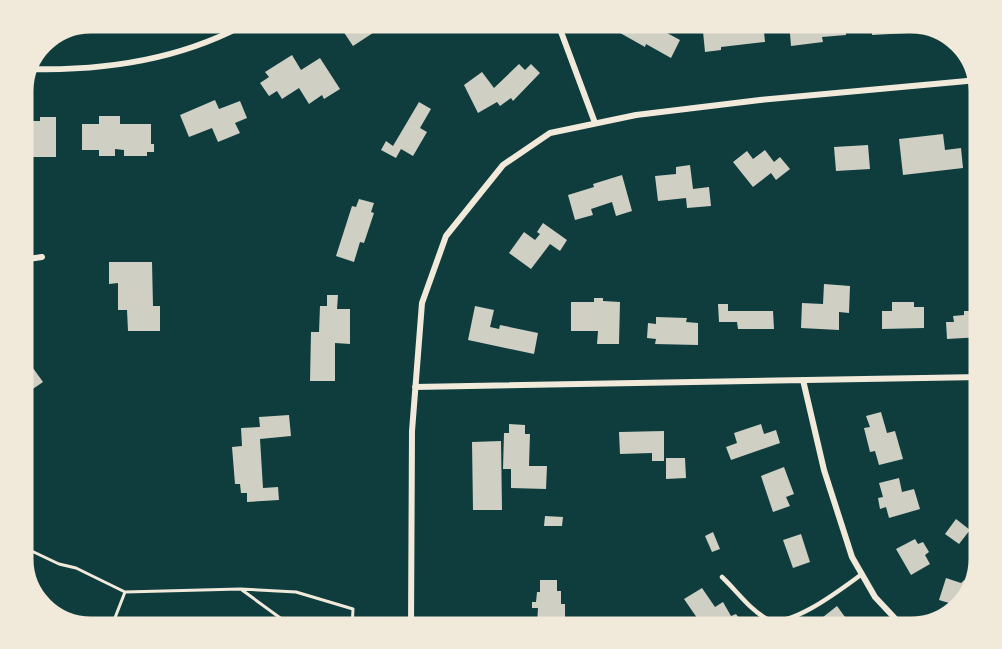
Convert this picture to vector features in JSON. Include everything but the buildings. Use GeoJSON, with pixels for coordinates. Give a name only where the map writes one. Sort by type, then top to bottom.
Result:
{"type":"FeatureCollection","features":[{"type":"Feature","properties":{"kind":"street"},"geometry":{"type":"LineString","coordinates":[[35,69],[59,70],[135,63],[199,47],[229,32]]}},
{"type":"Feature","properties":{"kind":"street"},"geometry":{"type":"LineString","coordinates":[[561,32],[595,123]]}},
{"type":"Feature","properties":{"kind":"street"},"geometry":{"type":"LineString","coordinates":[[411,618],[412,431],[422,303],[446,236],[503,165],[550,133],[636,115],[760,100],[969,82]]}},
{"type":"Feature","properties":{"kind":"street"},"geometry":{"type":"LineString","coordinates":[[32,258],[42,257]]}},
{"type":"Feature","properties":{"kind":"street"},"geometry":{"type":"LineString","coordinates":[[415,387],[970,376]]}},
{"type":"Feature","properties":{"kind":"street"},"geometry":{"type":"LineString","coordinates":[[803,380],[824,470],[852,557],[875,597],[895,618]]}},
{"type":"Feature","properties":{"kind":"lane"},"geometry":{"type":"LineString","coordinates":[[785,618],[813,606],[862,574]]}},
{"type":"Feature","properties":{"kind":"lane"},"geometry":{"type":"LineString","coordinates":[[722,577],[766,618]]}},
{"type":"Feature","properties":{"kind":"path"},"geometry":{"type":"LineString","coordinates":[[32,551],[59,564],[76,568],[125,592],[240,589],[296,592],[354,609],[353,618]]}},
{"type":"Feature","properties":{"kind":"path"},"geometry":{"type":"LineString","coordinates":[[240,589],[280,618]]}},
{"type":"Feature","properties":{"kind":"path"},"geometry":{"type":"LineString","coordinates":[[115,618],[125,592]]}}]}
